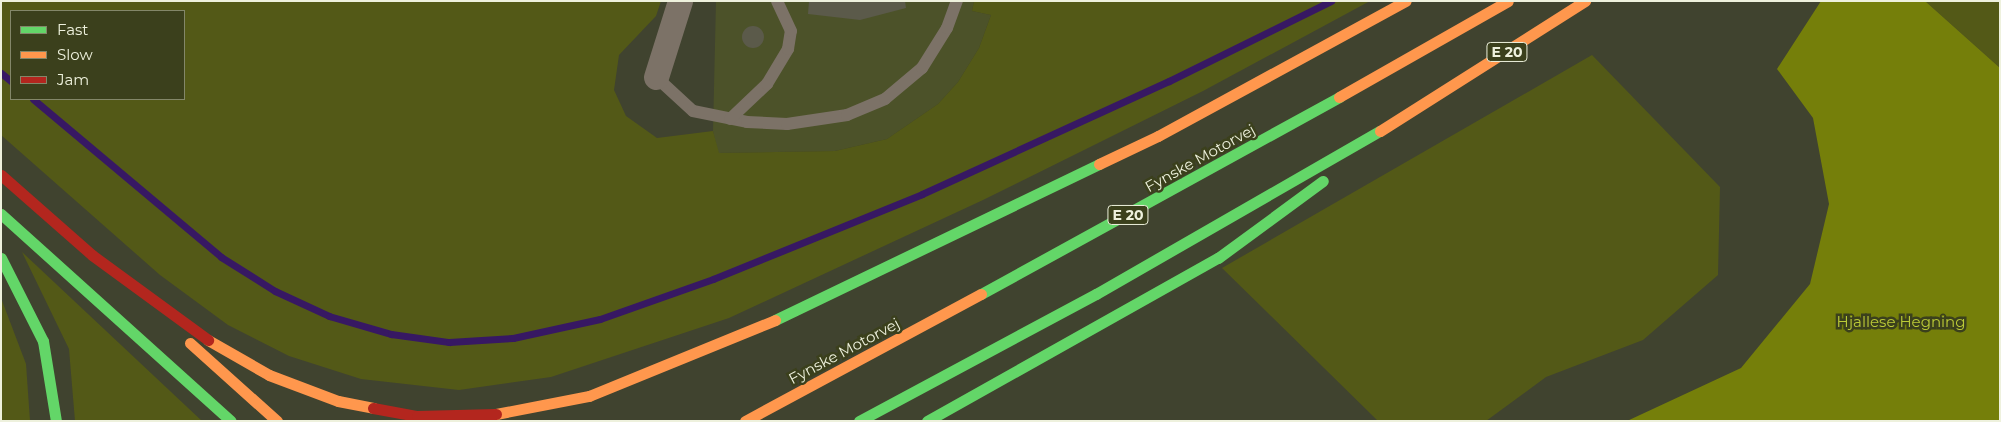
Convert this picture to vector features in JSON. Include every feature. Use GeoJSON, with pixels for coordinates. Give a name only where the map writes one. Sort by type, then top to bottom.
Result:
{"type":"FeatureCollection","features":[{"type":"Feature","properties":{"kind":"main road"},"geometry":{"type":"LineString","coordinates":[[92,254],[198,335],[269,375],[338,401],[417,416],[487,416],[589,396],[741,336],[1158,136],[1406,1]]}},
{"type":"Feature","properties":{"kind":"main road","name":"Fynske Motorvej"},"geometry":{"type":"LineString","coordinates":[[745,421],[1189,182],[1508,1]]}},
{"type":"Feature","properties":{"kind":"main road","name":"E 20"},"geometry":{"type":"LineString","coordinates":[[859,421],[1096,294],[1428,103],[1585,1]]}},
{"type":"Feature","properties":{"kind":"main road"},"geometry":{"type":"LineString","coordinates":[[927,421],[1218,258],[1428,103]]}},
{"type":"Feature","properties":{"kind":"main road"},"geometry":{"type":"LineString","coordinates":[[1,175],[92,254],[276,421]]}},
{"type":"Feature","properties":{"kind":"main road"},"geometry":{"type":"LineString","coordinates":[[1,214],[231,421]]}},
{"type":"Feature","properties":{"kind":"main road"},"geometry":{"type":"LineString","coordinates":[[1,258],[43,341],[56,421]]}},
{"type":"Feature","properties":{"kind":"street"},"geometry":{"type":"LineString","coordinates":[[656,77],[680,1]]}},
{"type":"Feature","properties":{"kind":"lane"},"geometry":{"type":"LineString","coordinates":[[730,119],[767,84],[788,49],[791,31],[777,1]]}},
{"type":"Feature","properties":{"kind":"lane"},"geometry":{"type":"LineString","coordinates":[[656,77],[693,112],[730,119],[787,124],[847,115],[885,99],[922,68],[947,28],[957,1]]}},
{"type":"Feature","properties":{"kind":"shaded area"},"geometry":{"type":"Polygon","coordinates":[[[1,1],[661,1],[656,16],[619,55],[614,90],[626,116],[657,138],[713,131],[719,153],[835,151],[887,139],[938,104],[958,82],[979,48],[991,15],[972,11],[974,1],[1370,1],[1203,91],[983,200],[729,318],[551,377],[459,390],[361,379],[289,356],[228,325],[160,275],[1,135],[1,1]]]}},
{"type":"Feature","properties":{"kind":"shaded area"},"geometry":{"type":"Polygon","coordinates":[[[716,1],[974,1],[972,11],[991,15],[979,48],[958,82],[938,104],[887,139],[835,151],[718,153],[713,131],[716,1]]]}},
{"type":"Feature","properties":{"kind":"shaded area"},"geometry":{"type":"Polygon","coordinates":[[[1925,1],[2000,1],[2000,68],[1925,1]]]}},
{"type":"Feature","properties":{"kind":"shaded area"},"geometry":{"type":"Polygon","coordinates":[[[1592,55],[1720,187],[1718,275],[1643,340],[1546,377],[1486,421],[1378,421],[1222,268],[1592,55]]]}},
{"type":"Feature","properties":{"kind":"shaded area"},"geometry":{"type":"Polygon","coordinates":[[[22,252],[202,421],[75,421],[69,349],[22,252]]]}},
{"type":"Feature","properties":{"kind":"shaded area"},"geometry":{"type":"Polygon","coordinates":[[[1,298],[26,364],[30,421],[1,421],[1,298]]]}},
{"type":"Feature","properties":{"kind":"green space","name":"Hjallese Hegning"},"geometry":{"type":"Polygon","coordinates":[[[1821,1],[1925,1],[2000,68],[2000,421],[1627,421],[1741,368],[1810,284],[1829,204],[1813,118],[1777,69],[1821,1]]]}},
{"type":"Feature","properties":{"kind":"building"},"geometry":{"type":"Polygon","coordinates":[[[809,1],[905,1],[906,8],[860,20],[808,14],[809,1]]]}},
{"type":"Feature","properties":{"kind":"building"},"geometry":{"type":"Polygon","coordinates":[[[753,26],[761,29],[764,37],[761,45],[753,48],[745,45],[742,37],[745,29],[753,26]]]}},
{"type":"Feature","properties":{"kind":"waterway"},"geometry":{"type":"LineString","coordinates":[[34,100],[221,257],[275,291],[329,316],[391,334],[449,342],[513,338],[600,319],[713,279],[922,194],[1169,81],[1331,1]]}},
{"type":"Feature","properties":{"kind":"waterway"},"geometry":{"type":"LineString","coordinates":[[1,73],[10,80]]}},
{"type":"Feature","properties":{"kind":"traffic: fast"},"geometry":{"type":"LineString","coordinates":[[981,294],[1339,97]]}},
{"type":"Feature","properties":{"kind":"traffic: fast"},"geometry":{"type":"LineString","coordinates":[[859,421],[1096,294],[1380,131]]}},
{"type":"Feature","properties":{"kind":"traffic: fast"},"geometry":{"type":"LineString","coordinates":[[775,320],[1099,164]]}},
{"type":"Feature","properties":{"kind":"traffic: fast"},"geometry":{"type":"LineString","coordinates":[[927,421],[1218,258],[1323,181]]}},
{"type":"Feature","properties":{"kind":"traffic: fast"},"geometry":{"type":"LineString","coordinates":[[1,214],[231,421]]}},
{"type":"Feature","properties":{"kind":"traffic: fast"},"geometry":{"type":"LineString","coordinates":[[1,258],[43,341],[56,421]]}},
{"type":"Feature","properties":{"kind":"traffic: slow"},"geometry":{"type":"LineString","coordinates":[[1099,164],[1158,136],[1406,1]]}},
{"type":"Feature","properties":{"kind":"traffic: slow"},"geometry":{"type":"LineString","coordinates":[[1339,97],[1508,1]]}},
{"type":"Feature","properties":{"kind":"traffic: slow"},"geometry":{"type":"LineString","coordinates":[[1380,131],[1585,1]]}},
{"type":"Feature","properties":{"kind":"traffic: slow"},"geometry":{"type":"LineString","coordinates":[[745,421],[981,294]]}},
{"type":"Feature","properties":{"kind":"traffic: slow"},"geometry":{"type":"LineString","coordinates":[[496,414],[589,396],[775,320]]}},
{"type":"Feature","properties":{"kind":"traffic: slow"},"geometry":{"type":"LineString","coordinates":[[208,340],[269,375],[338,401],[373,408]]}},
{"type":"Feature","properties":{"kind":"traffic: slow"},"geometry":{"type":"LineString","coordinates":[[190,343],[277,421]]}},
{"type":"Feature","properties":{"kind":"traffic: jam"},"geometry":{"type":"LineString","coordinates":[[1,175],[92,255]]}},
{"type":"Feature","properties":{"kind":"traffic: jam"},"geometry":{"type":"LineString","coordinates":[[92,255],[208,340]]}},
{"type":"Feature","properties":{"kind":"traffic: jam"},"geometry":{"type":"LineString","coordinates":[[373,408],[417,416],[496,414]]}}]}
